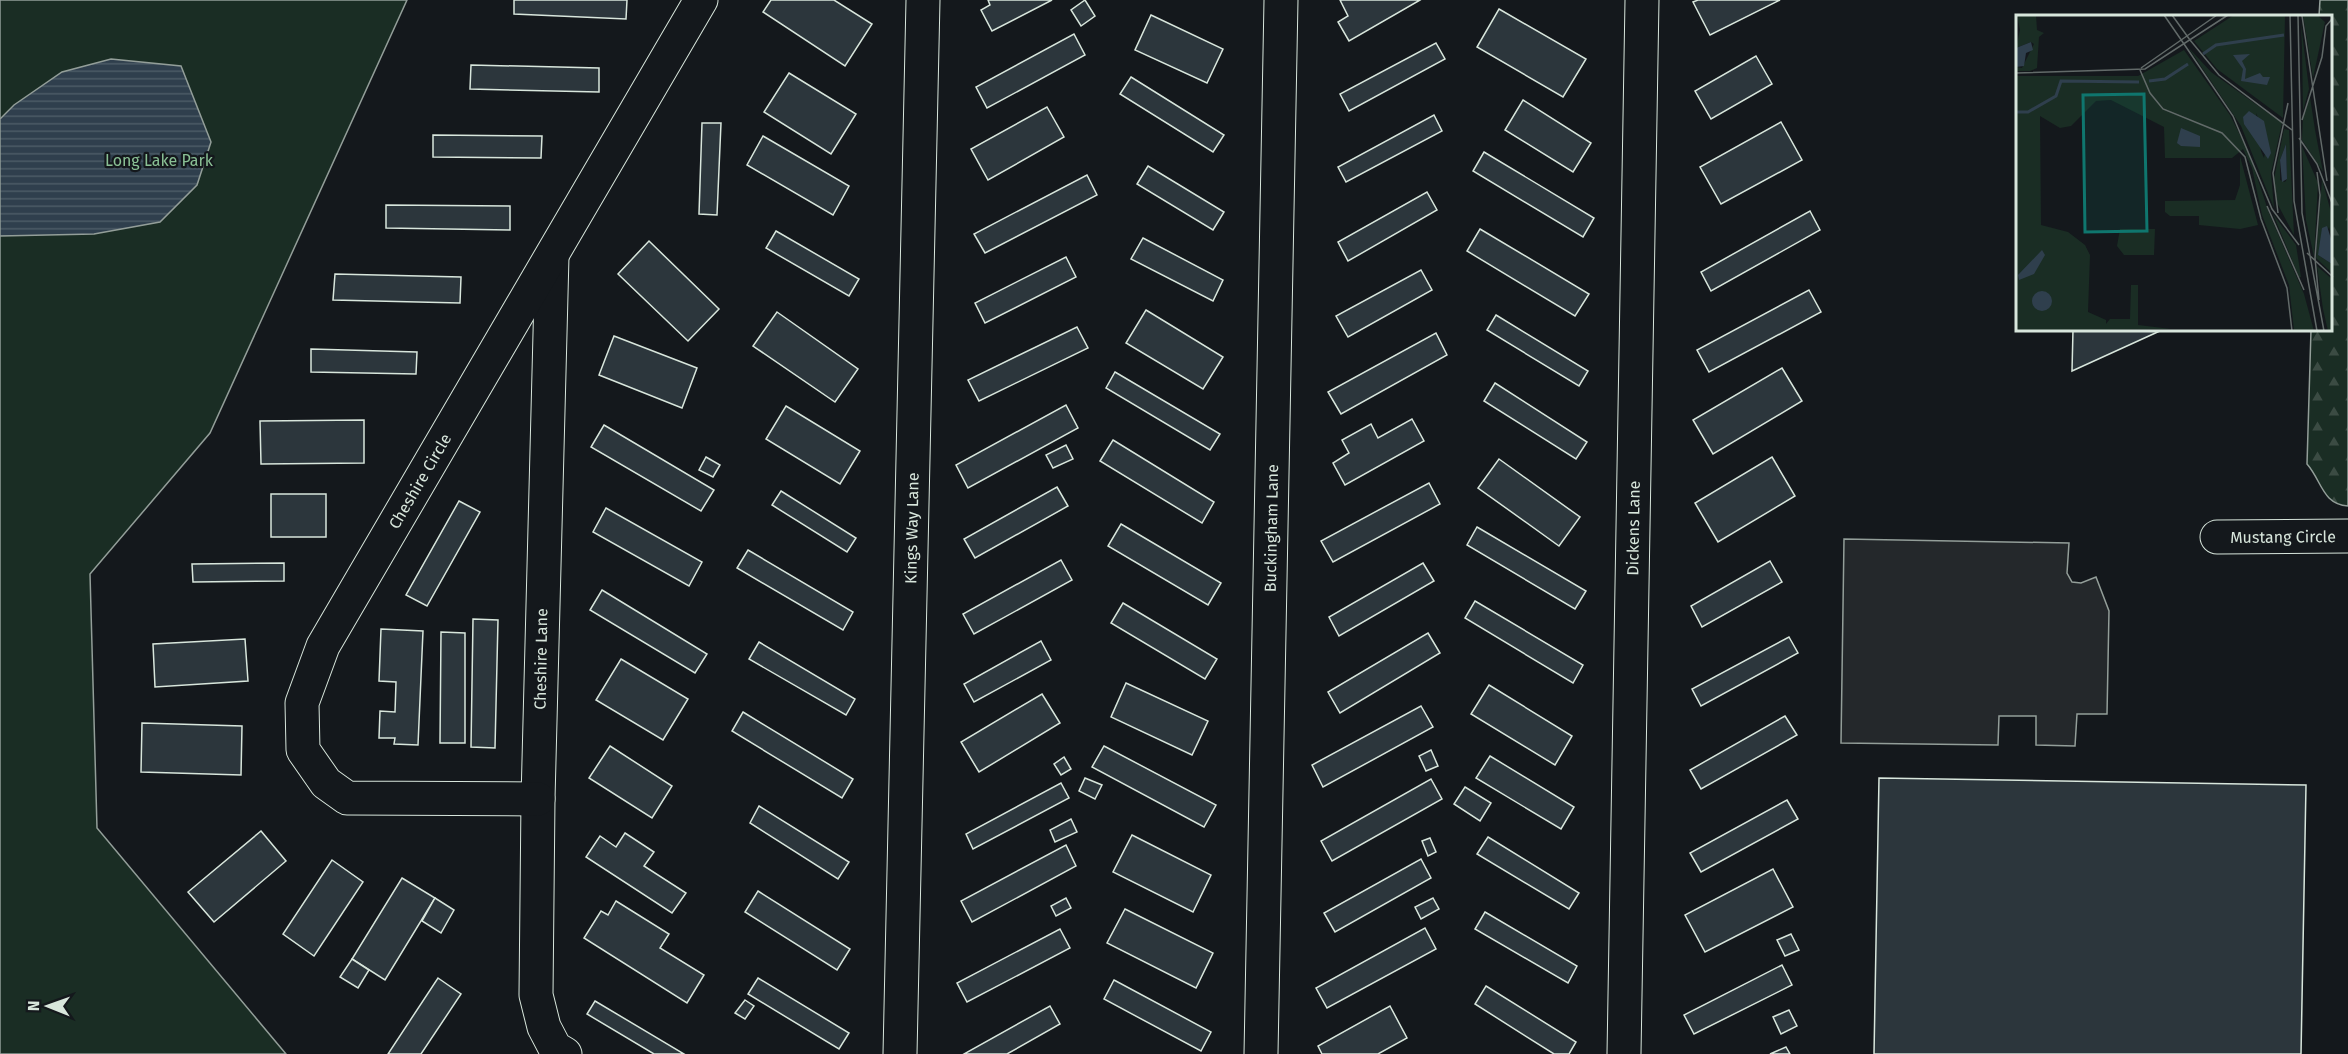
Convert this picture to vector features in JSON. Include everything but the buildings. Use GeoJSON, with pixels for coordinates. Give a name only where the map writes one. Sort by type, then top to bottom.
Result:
{"type":"FeatureCollection","features":[{"type":"Feature","properties":{"kind":"street","name":"Cheshire Circle"},"geometry":{"type":"LineString","coordinates":[[538,799],[347,798],[326,783],[303,750],[302,702],[323,646],[701,0]]}},
{"type":"Feature","properties":{"kind":"street","name":"Kings Way Lane"},"geometry":{"type":"LineString","coordinates":[[900,1054],[923,0]]}},
{"type":"Feature","properties":{"kind":"street","name":"Buckingham Lane"},"geometry":{"type":"LineString","coordinates":[[1261,1054],[1281,0]]}},
{"type":"Feature","properties":{"kind":"street","name":"Dickens Lane"},"geometry":{"type":"LineString","coordinates":[[1623,1054],[1642,0]]}},
{"type":"Feature","properties":{"kind":"street","name":"Cheshire Lane"},"geometry":{"type":"LineString","coordinates":[[552,255],[538,799],[536,995],[544,1027],[555,1048],[565,1054]]}},
{"type":"Feature","properties":{"kind":"street","name":"Mustang Circle"},"geometry":{"type":"LineString","coordinates":[[2217,537],[2348,536]]}},
{"type":"Feature","properties":{"kind":"green space","name":"Long Lake Park"},"geometry":{"type":"Polygon","coordinates":[[[0,0],[407,0],[210,433],[90,574],[97,828],[286,1054],[0,1054],[0,0]]]}},
{"type":"Feature","properties":{"kind":"green space"},"geometry":{"type":"Polygon","coordinates":[[[2320,0],[2348,0],[2348,506],[2333,501],[2323,491],[2307,464],[2311,332],[2333,332],[2333,15],[2319,15],[2320,0]]]}},
{"type":"Feature","properties":{"kind":"shaded area"},"geometry":{"type":"Polygon","coordinates":[[[1844,539],[2069,543],[2067,573],[2072,582],[2081,583],[2096,577],[2109,611],[2107,714],[2077,714],[2075,746],[2036,745],[2036,716],[1999,716],[1998,745],[1841,743],[1844,539]]]}},
{"type":"Feature","properties":{"kind":"water"},"geometry":{"type":"Polygon","coordinates":[[[111,59],[181,66],[211,142],[197,185],[160,222],[94,234],[0,236],[0,119],[14,105],[62,72],[111,59]]]}}]}
